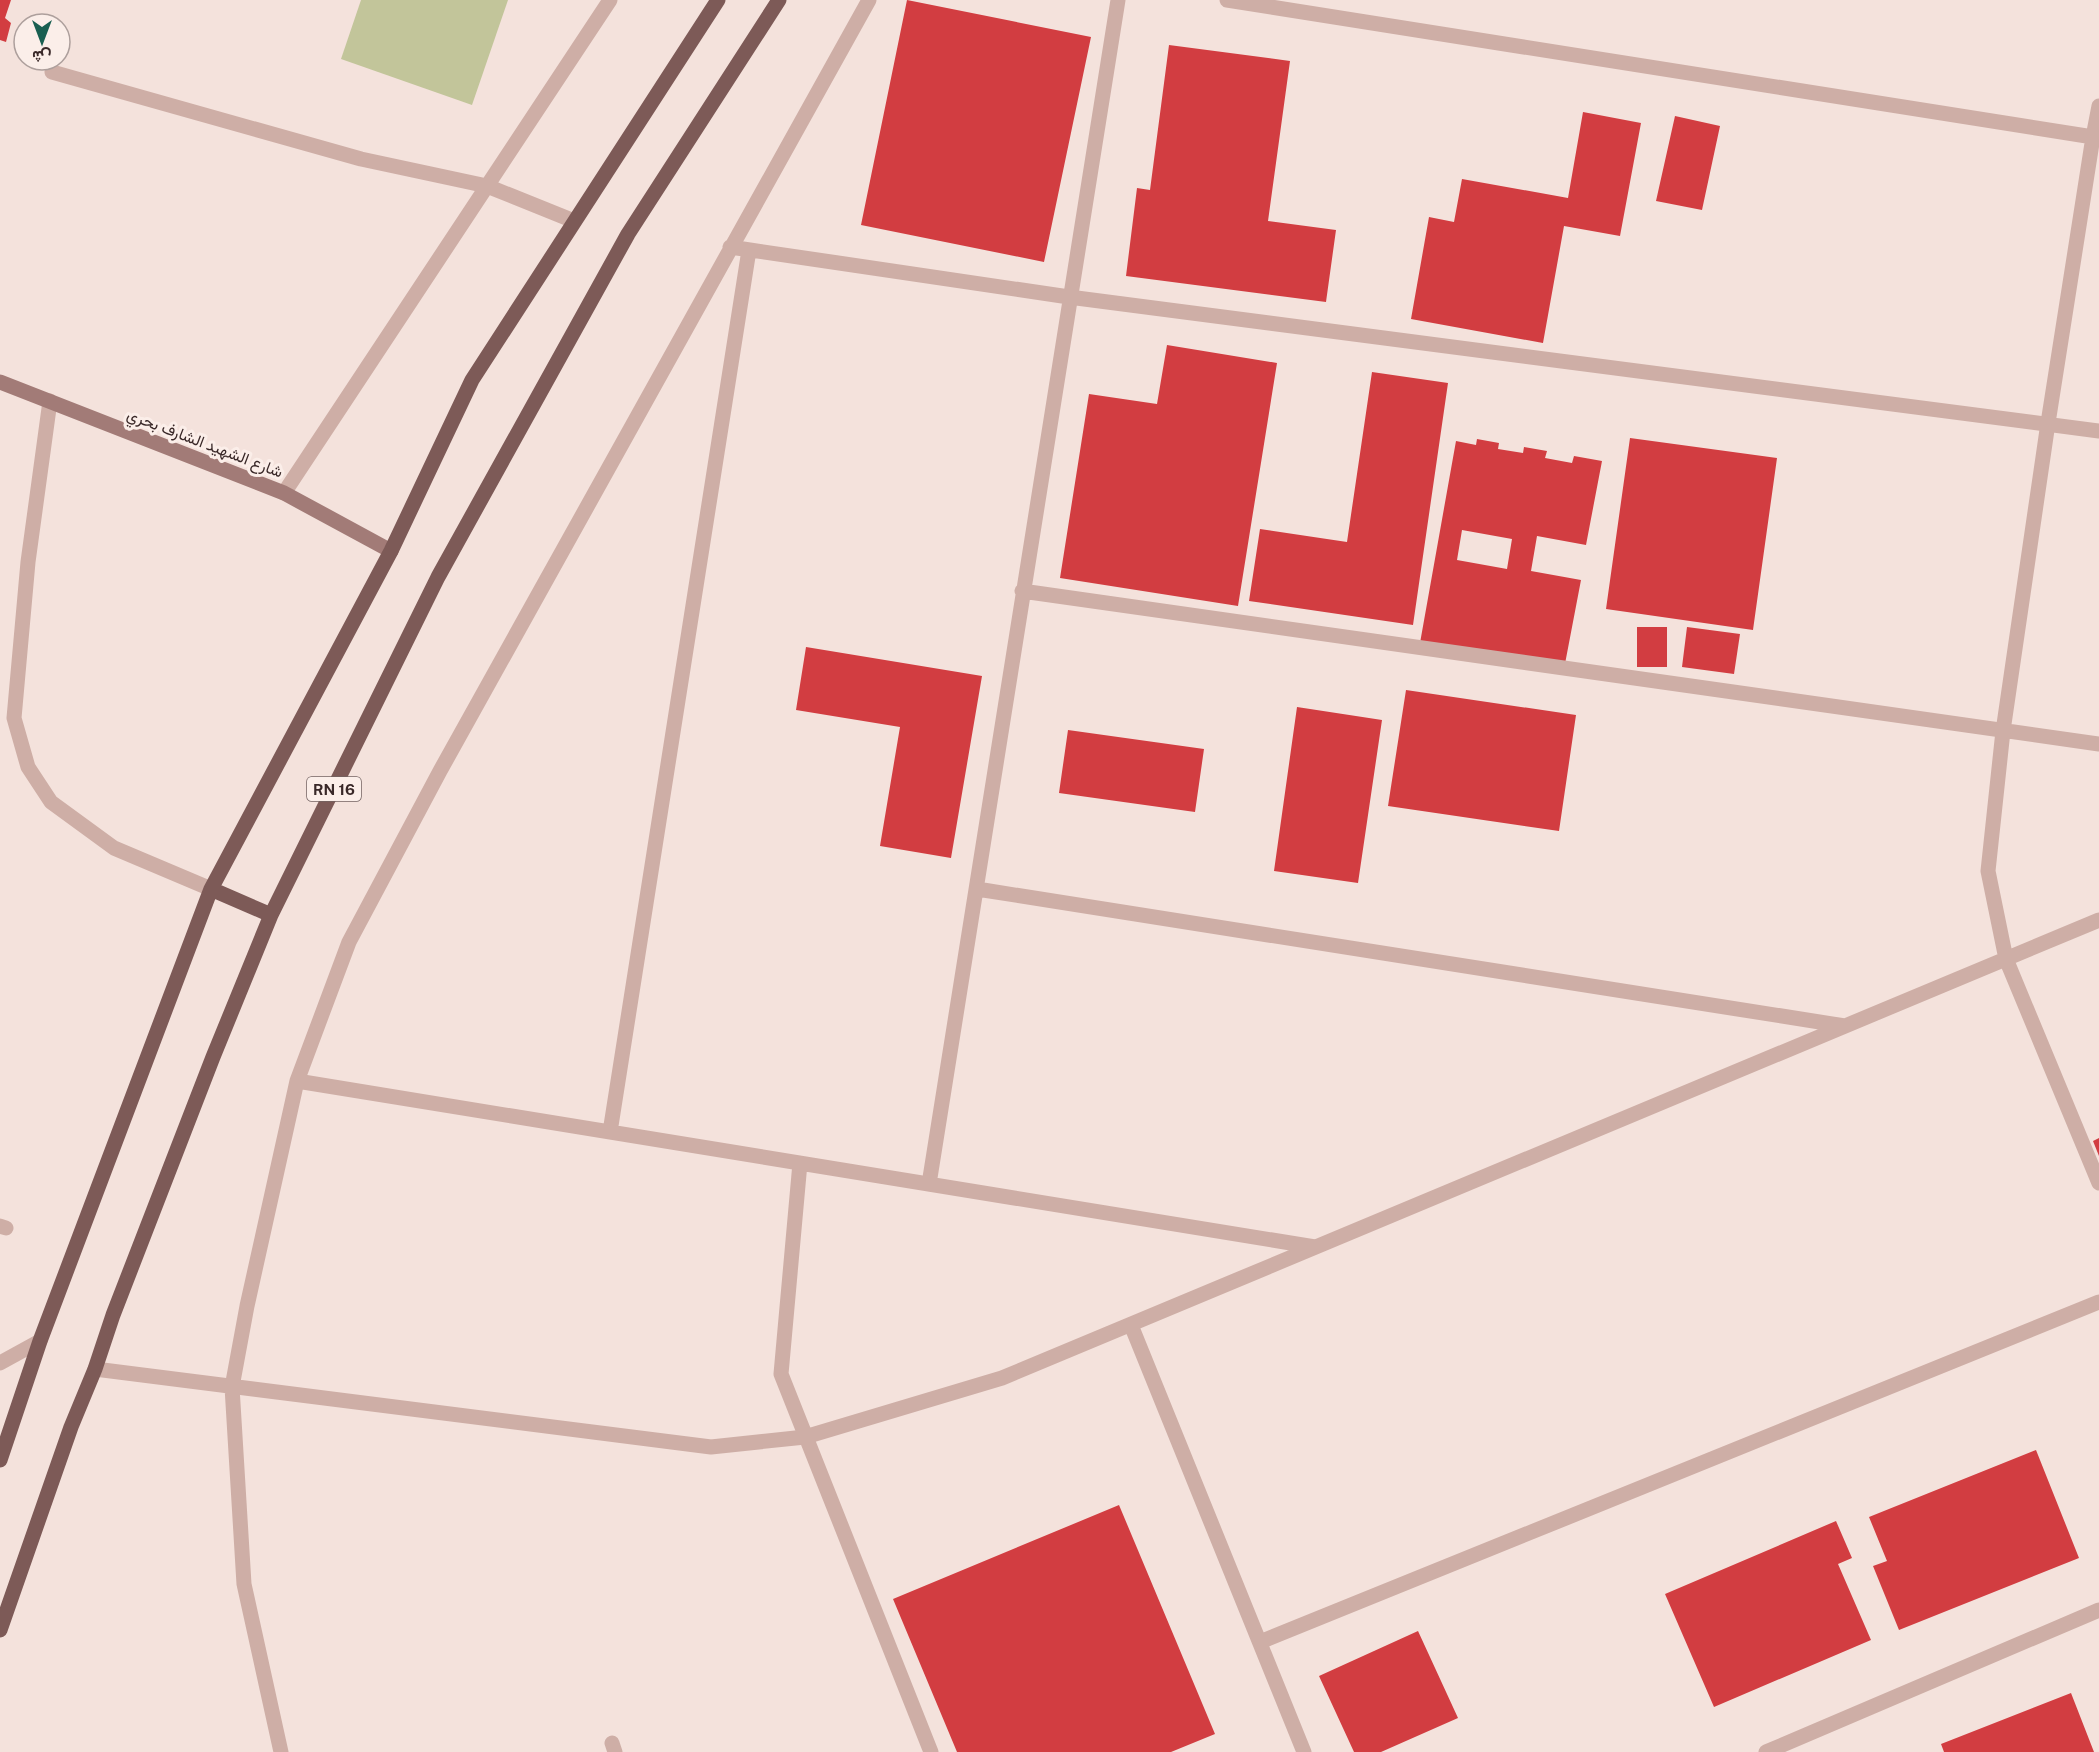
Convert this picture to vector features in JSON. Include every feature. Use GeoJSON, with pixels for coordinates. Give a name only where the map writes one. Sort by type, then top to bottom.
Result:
{"type":"FeatureCollection","features":[{"type":"Feature","properties":{"kind":"main road"},"geometry":{"type":"LineString","coordinates":[[0,1460],[40,1341],[211,890],[391,550],[472,380],[718,0]]}},
{"type":"Feature","properties":{"kind":"main road","name":"RN 16"},"geometry":{"type":"LineString","coordinates":[[0,1630],[71,1426],[95,1369],[117,1304],[271,915],[438,577],[628,234],[779,0]]}},
{"type":"Feature","properties":{"kind":"main road"},"geometry":{"type":"LineString","coordinates":[[211,890],[271,915]]}},
{"type":"Feature","properties":{"kind":"street","name":"شارع الشهيد الشارف بحري"},"geometry":{"type":"LineString","coordinates":[[0,382],[284,493],[391,550]]}},
{"type":"Feature","properties":{"kind":"lane"},"geometry":{"type":"LineString","coordinates":[[284,493],[610,0]]}},
{"type":"Feature","properties":{"kind":"lane"},"geometry":{"type":"LineString","coordinates":[[281,1752],[244,1584],[232,1387],[297,1081],[349,942],[440,771],[730,246],[869,0]]}},
{"type":"Feature","properties":{"kind":"lane"},"geometry":{"type":"LineString","coordinates":[[929,1185],[1118,0]]}},
{"type":"Feature","properties":{"kind":"lane"},"geometry":{"type":"LineString","coordinates":[[1227,0],[2096,137]]}},
{"type":"Feature","properties":{"kind":"lane"},"geometry":{"type":"LineString","coordinates":[[52,72],[361,159],[487,186],[574,221]]}},
{"type":"Feature","properties":{"kind":"lane"},"geometry":{"type":"LineString","coordinates":[[2099,106],[2096,137],[2048,423],[2003,731],[1988,871],[2006,958],[2099,1183]]}},
{"type":"Feature","properties":{"kind":"lane"},"geometry":{"type":"LineString","coordinates":[[730,246],[1069,297],[2099,431]]}},
{"type":"Feature","properties":{"kind":"lane"},"geometry":{"type":"LineString","coordinates":[[610,1132],[749,250]]}},
{"type":"Feature","properties":{"kind":"lane"},"geometry":{"type":"LineString","coordinates":[[50,401],[28,562],[14,718],[28,767],[51,802],[114,848],[211,890]]}},
{"type":"Feature","properties":{"kind":"lane"},"geometry":{"type":"LineString","coordinates":[[1022,591],[2099,744]]}},
{"type":"Feature","properties":{"kind":"lane"},"geometry":{"type":"LineString","coordinates":[[977,890],[1845,1026]]}},
{"type":"Feature","properties":{"kind":"lane"},"geometry":{"type":"LineString","coordinates":[[95,1369],[711,1447],[805,1437],[1002,1378],[2099,920]]}},
{"type":"Feature","properties":{"kind":"lane"},"geometry":{"type":"LineString","coordinates":[[297,1081],[1315,1247]]}},
{"type":"Feature","properties":{"kind":"lane"},"geometry":{"type":"LineString","coordinates":[[800,1163],[781,1374],[931,1752]]}},
{"type":"Feature","properties":{"kind":"lane"},"geometry":{"type":"LineString","coordinates":[[1260,1642],[2099,1302]]}},
{"type":"Feature","properties":{"kind":"lane"},"geometry":{"type":"LineString","coordinates":[[1131,1325],[1304,1752]]}},
{"type":"Feature","properties":{"kind":"lane"},"geometry":{"type":"LineString","coordinates":[[0,1362],[40,1341]]}},
{"type":"Feature","properties":{"kind":"lane"},"geometry":{"type":"LineString","coordinates":[[1766,1752],[2099,1610]]}},
{"type":"Feature","properties":{"kind":"green space"},"geometry":{"type":"Polygon","coordinates":[[[361,0],[508,0],[472,105],[341,59],[361,0]]]}},
{"type":"Feature","properties":{"kind":"building"},"geometry":{"type":"Polygon","coordinates":[[[0,0],[11,0],[5,18],[11,23],[6,42],[0,40],[0,0]]]}},
{"type":"Feature","properties":{"kind":"building"},"geometry":{"type":"Polygon","coordinates":[[[907,0],[1091,37],[1044,262],[861,225],[907,0]]]}},
{"type":"Feature","properties":{"kind":"building"},"geometry":{"type":"Polygon","coordinates":[[[1169,45],[1290,61],[1268,221],[1336,230],[1326,302],[1126,276],[1137,188],[1150,190],[1169,45]]]}},
{"type":"Feature","properties":{"kind":"building"},"geometry":{"type":"Polygon","coordinates":[[[1583,112],[1641,123],[1620,236],[1564,226],[1543,343],[1411,319],[1429,217],[1454,222],[1462,179],[1568,198],[1583,112]]]}},
{"type":"Feature","properties":{"kind":"building"},"geometry":{"type":"Polygon","coordinates":[[[1675,116],[1720,126],[1702,210],[1656,201],[1675,116]]]}},
{"type":"Feature","properties":{"kind":"building"},"geometry":{"type":"Polygon","coordinates":[[[1167,345],[1277,363],[1238,606],[1060,578],[1089,394],[1157,404],[1167,345]]]}},
{"type":"Feature","properties":{"kind":"building"},"geometry":{"type":"Polygon","coordinates":[[[1372,372],[1448,383],[1413,625],[1249,601],[1260,529],[1347,542],[1372,372]]]}},
{"type":"Feature","properties":{"kind":"building"},"geometry":{"type":"Polygon","coordinates":[[[1630,438],[1777,458],[1753,630],[1606,609],[1630,438]]]}},
{"type":"Feature","properties":{"kind":"building"},"geometry":{"type":"Polygon","coordinates":[[[1477,439],[1499,443],[1498,449],[1523,453],[1524,447],[1547,451],[1545,458],[1572,463],[1574,456],[1602,461],[1586,545],[1537,536],[1531,571],[1581,580],[1564,669],[1420,643],[1456,441],[1476,445],[1477,439]],[[1462,530],[1457,560],[1507,569],[1512,539],[1462,530]]]}},
{"type":"Feature","properties":{"kind":"building"},"geometry":{"type":"Polygon","coordinates":[[[1637,627],[1667,627],[1667,667],[1637,667],[1637,627]]]}},
{"type":"Feature","properties":{"kind":"building"},"geometry":{"type":"Polygon","coordinates":[[[1687,627],[1740,634],[1734,674],[1682,667],[1687,627]]]}},
{"type":"Feature","properties":{"kind":"building"},"geometry":{"type":"Polygon","coordinates":[[[806,647],[982,676],[951,858],[880,846],[900,727],[796,710],[806,647]]]}},
{"type":"Feature","properties":{"kind":"building"},"geometry":{"type":"Polygon","coordinates":[[[1406,690],[1576,715],[1559,831],[1388,806],[1406,690]]]}},
{"type":"Feature","properties":{"kind":"building"},"geometry":{"type":"Polygon","coordinates":[[[1297,707],[1382,720],[1358,883],[1274,871],[1297,707]]]}},
{"type":"Feature","properties":{"kind":"building"},"geometry":{"type":"Polygon","coordinates":[[[1068,730],[1204,749],[1195,812],[1059,793],[1068,730]]]}},
{"type":"Feature","properties":{"kind":"building"},"geometry":{"type":"Polygon","coordinates":[[[2099,1138],[2099,1156],[2093,1141],[2099,1138]]]}},
{"type":"Feature","properties":{"kind":"building"},"geometry":{"type":"Polygon","coordinates":[[[2036,1450],[2079,1558],[1899,1630],[1873,1566],[1887,1561],[1869,1517],[2036,1450]]]}},
{"type":"Feature","properties":{"kind":"building"},"geometry":{"type":"Polygon","coordinates":[[[1119,1505],[1215,1734],[1171,1752],[957,1752],[893,1599],[1119,1505]]]}},
{"type":"Feature","properties":{"kind":"building"},"geometry":{"type":"Polygon","coordinates":[[[1836,1521],[1852,1558],[1838,1564],[1871,1640],[1714,1707],[1665,1594],[1836,1521]]]}},
{"type":"Feature","properties":{"kind":"building"},"geometry":{"type":"Polygon","coordinates":[[[1418,1631],[1458,1718],[1381,1752],[1354,1752],[1319,1676],[1418,1631]]]}},
{"type":"Feature","properties":{"kind":"building"},"geometry":{"type":"Polygon","coordinates":[[[2071,1693],[2094,1752],[1944,1752],[1941,1744],[2071,1693]]]}}]}
